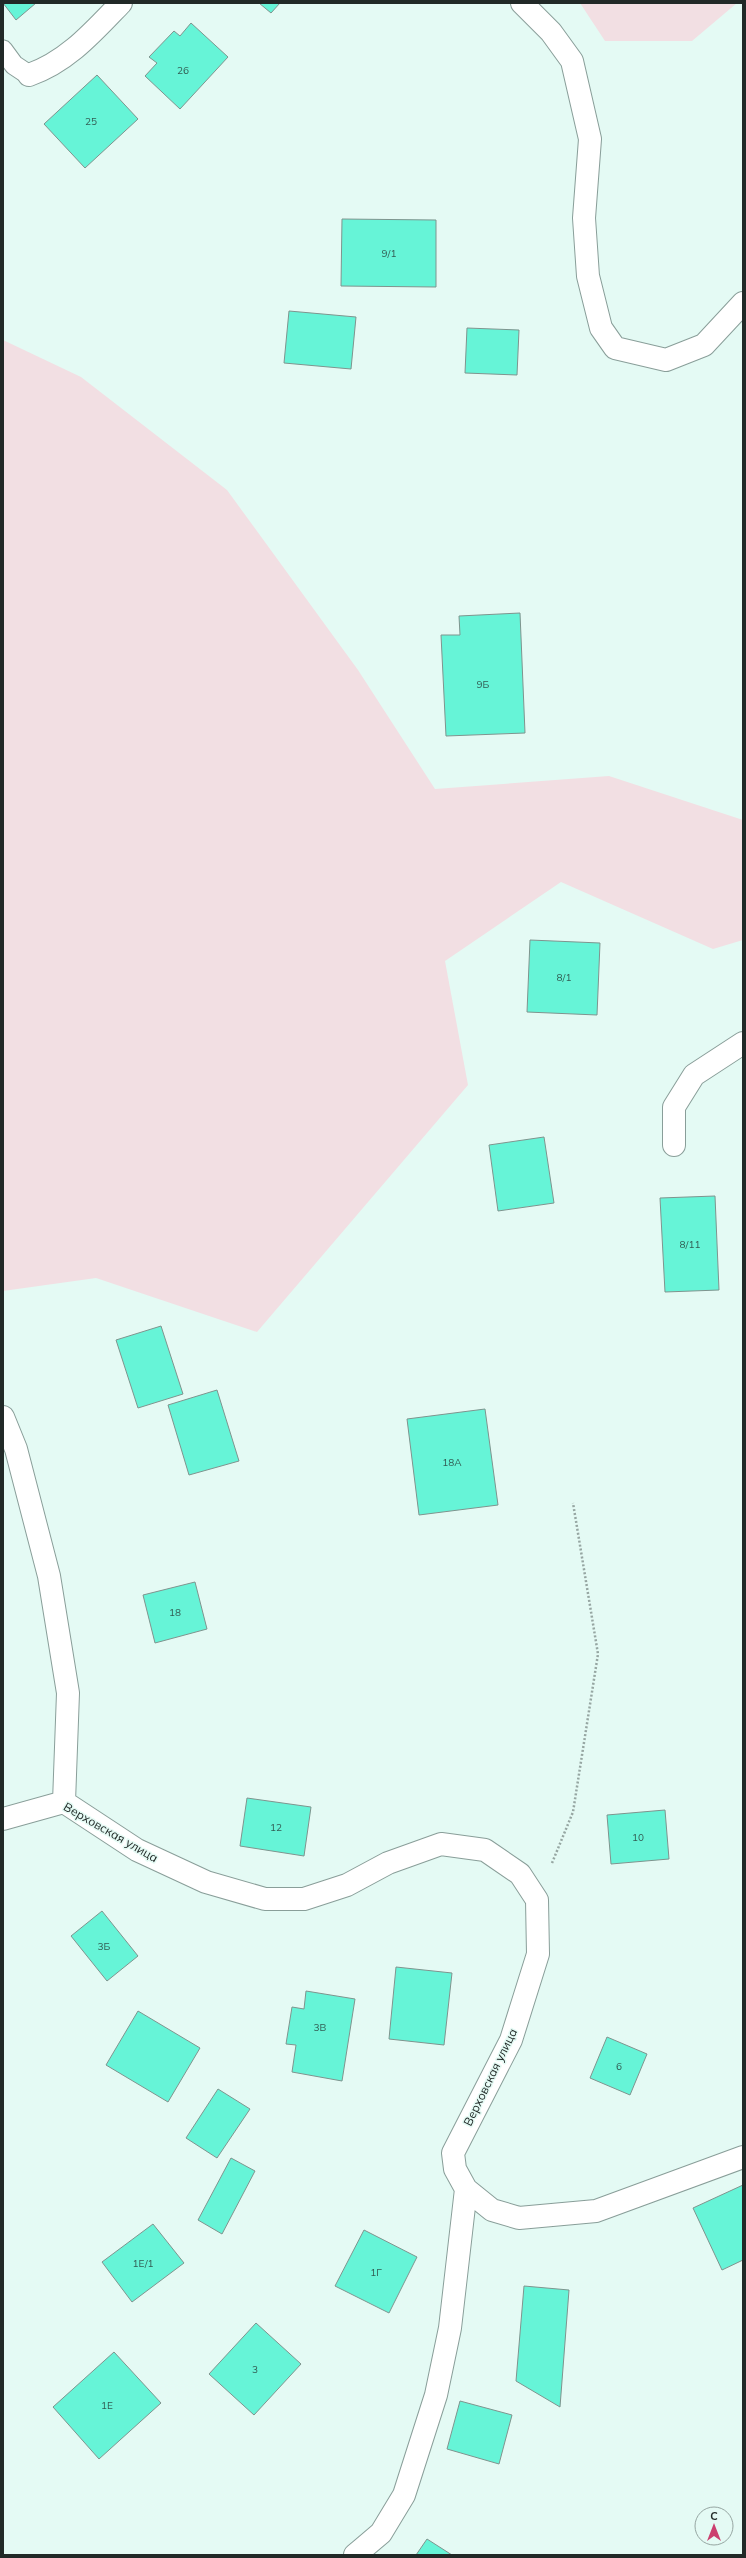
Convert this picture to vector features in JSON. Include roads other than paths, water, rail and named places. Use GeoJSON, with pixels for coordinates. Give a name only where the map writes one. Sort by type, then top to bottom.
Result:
{"type":"FeatureCollection","features":[{"type":"Feature","properties":{"kind":"street"},"geometry":{"type":"LineString","coordinates":[[29,75],[46,69],[81,45],[121,3]]}},
{"type":"Feature","properties":{"kind":"street"},"geometry":{"type":"LineString","coordinates":[[522,3],[551,32],[572,61],[590,139],[584,218],[588,276],[600,328],[615,348],[666,360],[704,345],[743,303]]}},
{"type":"Feature","properties":{"kind":"street"},"geometry":{"type":"LineString","coordinates":[[674,1144],[674,1107],[694,1075],[743,1043]]}},
{"type":"Feature","properties":{"kind":"street"},"geometry":{"type":"LineString","coordinates":[[3,1418],[16,1449],[49,1576],[68,1693],[64,1802]]}},
{"type":"Feature","properties":{"kind":"street","name":"Верховская улица"},"geometry":{"type":"LineString","coordinates":[[3,1819],[64,1802],[137,1850],[206,1882],[265,1900],[304,1899],[347,1885],[388,1863],[441,1844],[485,1850],[520,1874],[537,1900],[538,1954],[511,2040],[454,2153],[455,2169],[466,2189],[492,2210],[519,2218],[596,2211],[743,2157]]}},
{"type":"Feature","properties":{"kind":"street"},"geometry":{"type":"LineString","coordinates":[[355,2555],[381,2533],[404,2495],[436,2395],[450,2328],[466,2189]]}},
{"type":"Feature","properties":{"kind":"lane"},"geometry":{"type":"LineString","coordinates":[[3,50],[14,65],[29,75]]}}]}
